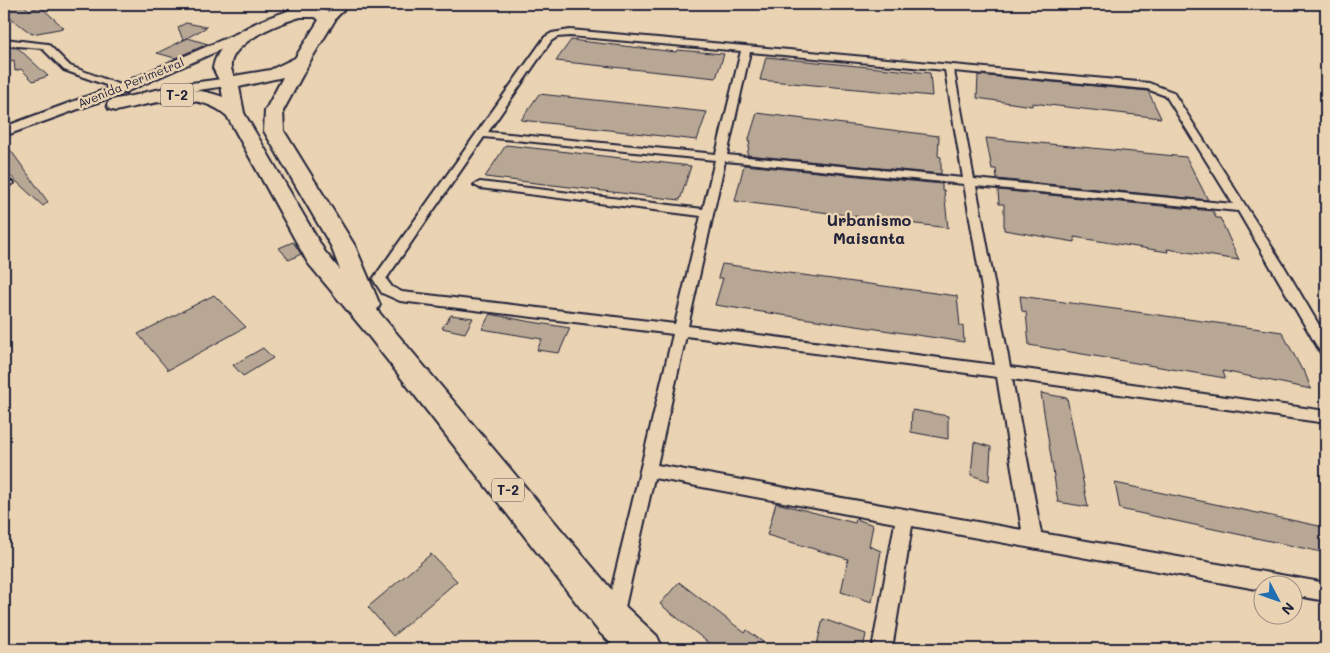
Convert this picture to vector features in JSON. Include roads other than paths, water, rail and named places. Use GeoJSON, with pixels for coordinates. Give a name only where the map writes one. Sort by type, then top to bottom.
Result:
{"type":"FeatureCollection","features":[{"type":"Feature","properties":{"kind":"highway","name":"T-2"},"geometry":{"type":"LineString","coordinates":[[376,327],[343,246],[274,131],[274,111],[301,60],[327,20],[327,16],[315,11],[286,15],[256,29],[232,46],[225,56],[222,65],[223,74],[229,82],[235,112],[316,257],[376,327],[613,620],[644,649]]}},
{"type":"Feature","properties":{"kind":"highway","name":"T-2"},"geometry":{"type":"LineString","coordinates":[[229,82],[249,81],[270,76],[288,69],[301,60]]}},
{"type":"Feature","properties":{"kind":"highway","name":"T-2"},"geometry":{"type":"LineString","coordinates":[[120,96],[147,98],[177,95],[202,97],[222,103],[235,112]]}},
{"type":"Feature","properties":{"kind":"main road","name":"T-2"},"geometry":{"type":"LineString","coordinates":[[286,15],[308,4]]}},
{"type":"Feature","properties":{"kind":"main road","name":"T-2"},"geometry":{"type":"LineString","coordinates":[[327,20],[343,4]]}},
{"type":"Feature","properties":{"kind":"main road","name":"Avenida Perimetral"},"geometry":{"type":"LineString","coordinates":[[4,139],[120,96],[256,29]]}},
{"type":"Feature","properties":{"kind":"main road","name":"Avenida Perimetral"},"geometry":{"type":"LineString","coordinates":[[4,132],[120,96],[229,82]]}},
{"type":"Feature","properties":{"kind":"street"},"geometry":{"type":"LineString","coordinates":[[1326,349],[1278,266],[1170,94],[1163,90],[1149,86],[570,33],[555,35],[548,39],[379,279],[386,290],[400,296],[680,329],[1004,371],[1326,417]]}},
{"type":"Feature","properties":{"kind":"street"},"geometry":{"type":"LineString","coordinates":[[4,42],[45,46],[67,68],[120,96]]}},
{"type":"Feature","properties":{"kind":"street"},"geometry":{"type":"LineString","coordinates":[[613,620],[746,49]]}},
{"type":"Feature","properties":{"kind":"street"},"geometry":{"type":"LineString","coordinates":[[949,68],[1033,540]]}},
{"type":"Feature","properties":{"kind":"street"},"geometry":{"type":"LineString","coordinates":[[481,134],[1240,208]]}},
{"type":"Feature","properties":{"kind":"street"},"geometry":{"type":"LineString","coordinates":[[480,185],[708,213]]}},
{"type":"Feature","properties":{"kind":"street"},"geometry":{"type":"LineString","coordinates":[[648,470],[1252,580]]}},
{"type":"Feature","properties":{"kind":"street"},"geometry":{"type":"LineString","coordinates":[[882,649],[905,516]]}},
{"type":"Feature","properties":{"kind":"street"},"geometry":{"type":"LineString","coordinates":[[1302,588],[1326,592]]}},
{"type":"Feature","properties":{"kind":"district","name":"Urbanismo Maisanta"},"geometry":{"type":"Point","coordinates":[869,229]}}]}
